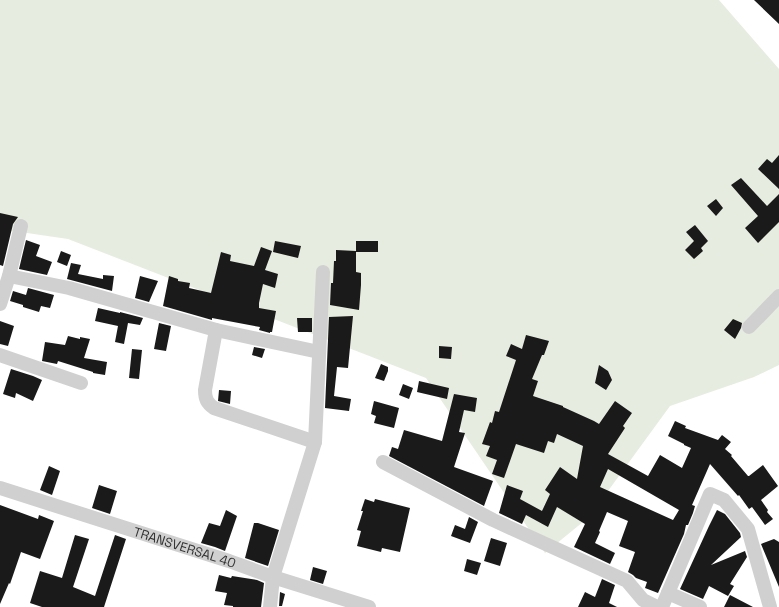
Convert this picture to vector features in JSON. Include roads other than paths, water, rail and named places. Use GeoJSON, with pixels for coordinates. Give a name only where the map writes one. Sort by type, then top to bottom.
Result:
{"type":"FeatureCollection","features":[{"type":"Feature","properties":{"kind":"street"},"geometry":{"type":"LineString","coordinates":[[0,304],[9,276],[21,226]]}},
{"type":"Feature","properties":{"kind":"street"},"geometry":{"type":"LineString","coordinates":[[270,607],[273,577],[315,442],[323,272]]}},
{"type":"Feature","properties":{"kind":"street"},"geometry":{"type":"LineString","coordinates":[[9,276],[69,288],[216,330],[319,352]]}},
{"type":"Feature","properties":{"kind":"street"},"geometry":{"type":"LineString","coordinates":[[749,327],[779,296]]}},
{"type":"Feature","properties":{"kind":"street"},"geometry":{"type":"LineString","coordinates":[[216,330],[205,390],[205,396],[208,403],[214,408],[315,442]]}},
{"type":"Feature","properties":{"kind":"street"},"geometry":{"type":"LineString","coordinates":[[0,355],[81,383]]}},
{"type":"Feature","properties":{"kind":"street"},"geometry":{"type":"LineString","coordinates":[[382,462],[493,520],[627,582],[643,600],[657,607]]}},
{"type":"Feature","properties":{"kind":"street","name":"TRANSVERSAL 40"},"geometry":{"type":"LineString","coordinates":[[0,488],[369,607]]}},
{"type":"Feature","properties":{"kind":"street"},"geometry":{"type":"LineString","coordinates":[[662,607],[710,494],[724,500],[748,529],[770,607]]}},
{"type":"Feature","properties":{"kind":"street"},"geometry":{"type":"LineString","coordinates":[[668,593],[700,607]]}}]}
